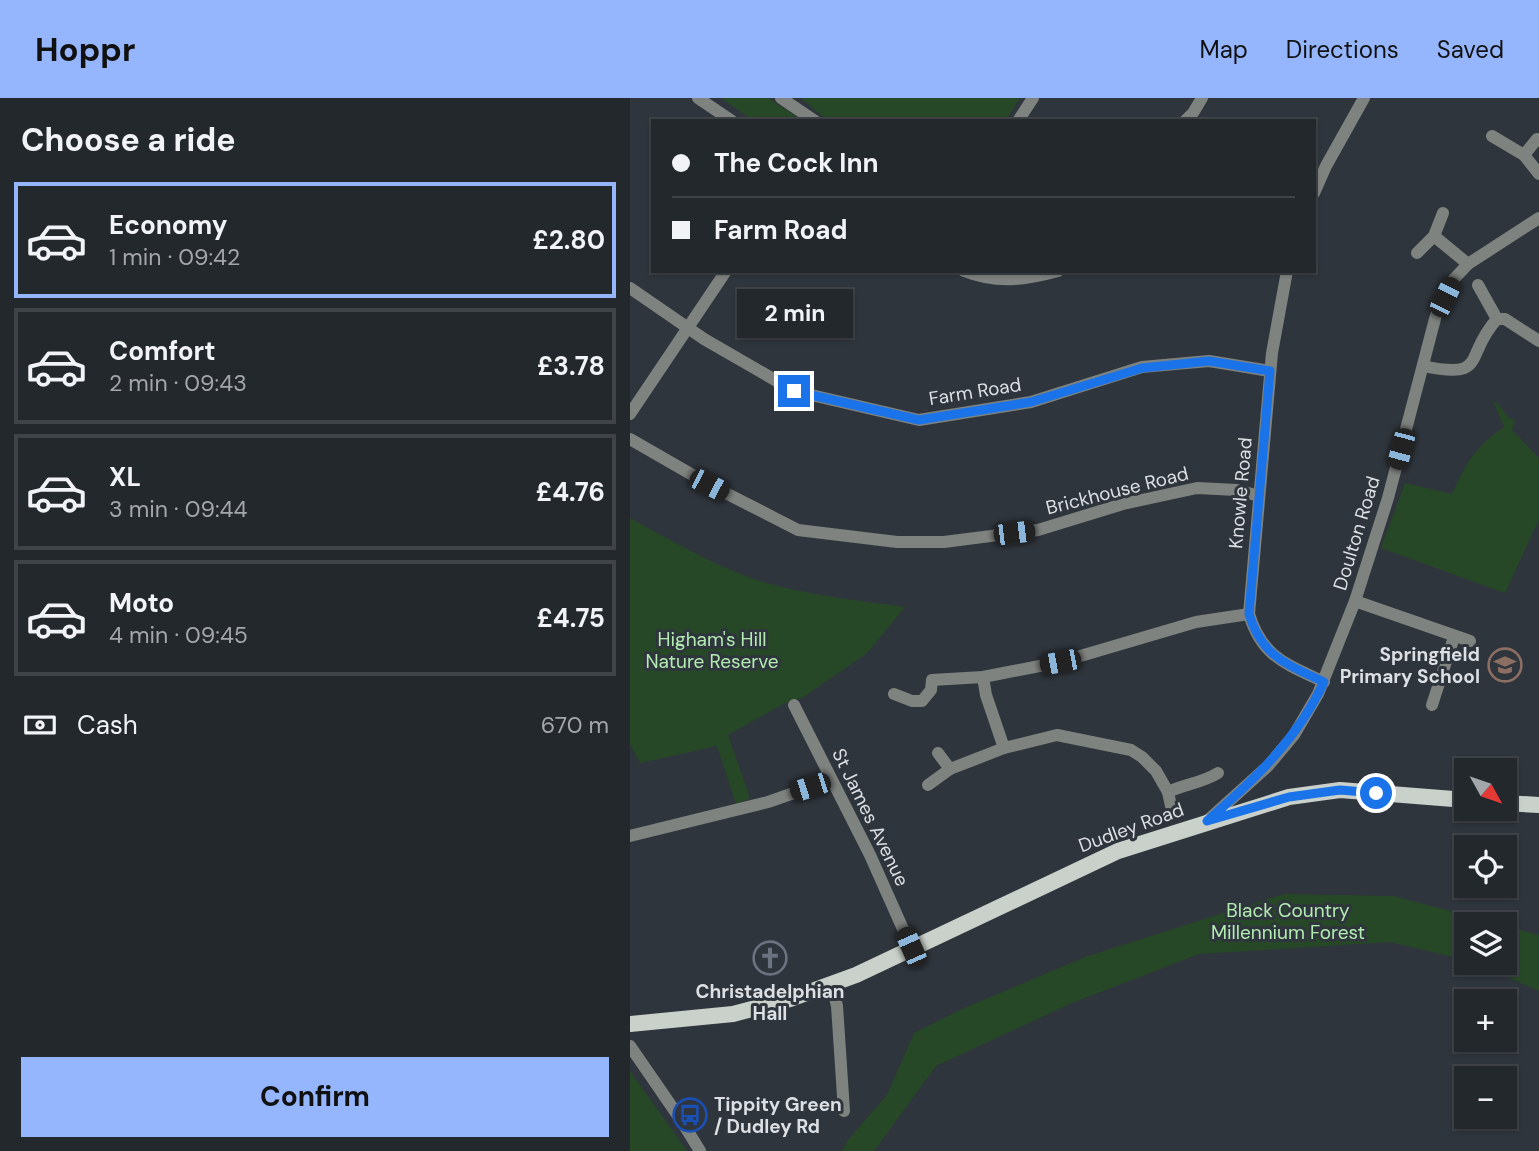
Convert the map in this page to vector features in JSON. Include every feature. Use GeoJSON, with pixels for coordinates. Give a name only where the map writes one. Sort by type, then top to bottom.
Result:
{"type":"FeatureCollection","features":[{"type":"Feature","properties":{"kind":"main road","name":"Dudley Road"},"geometry":{"type":"LineString","coordinates":[[630,1024],[733,1014],[832,985],[1118,851],[1289,797],[1340,790],[1454,799]]}},
{"type":"Feature","properties":{"kind":"main road"},"geometry":{"type":"LineString","coordinates":[[1517,804],[1539,805]]}},
{"type":"Feature","properties":{"kind":"street"},"geometry":{"type":"LineString","coordinates":[[698,98],[729,119]]}},
{"type":"Feature","properties":{"kind":"street"},"geometry":{"type":"LineString","coordinates":[[781,98],[810,119]]}},
{"type":"Feature","properties":{"kind":"street"},"geometry":{"type":"LineString","coordinates":[[1019,119],[1033,98]]}},
{"type":"Feature","properties":{"kind":"street"},"geometry":{"type":"LineString","coordinates":[[1187,119],[1202,98]]}},
{"type":"Feature","properties":{"kind":"street"},"geometry":{"type":"LineString","coordinates":[[1316,188],[1364,98]]}},
{"type":"Feature","properties":{"kind":"street"},"geometry":{"type":"LineString","coordinates":[[1492,136],[1524,155],[1539,174]]}},
{"type":"Feature","properties":{"kind":"street"},"geometry":{"type":"LineString","coordinates":[[1524,155],[1537,139]]}},
{"type":"Feature","properties":{"kind":"street"},"geometry":{"type":"LineString","coordinates":[[1417,253],[1434,236],[1443,213]]}},
{"type":"Feature","properties":{"kind":"street","name":"Doulton Road"},"geometry":{"type":"LineString","coordinates":[[1207,821],[1251,783],[1277,755],[1310,712],[1324,682],[1355,601],[1388,498],[1436,315],[1454,280],[1468,264],[1539,218]]}},
{"type":"Feature","properties":{"kind":"street"},"geometry":{"type":"LineString","coordinates":[[1434,236],[1468,264]]}},
{"type":"Feature","properties":{"kind":"street"},"geometry":{"type":"LineString","coordinates":[[630,414],[725,273]]}},
{"type":"Feature","properties":{"kind":"street"},"geometry":{"type":"LineString","coordinates":[[971,273],[996,280],[1017,281],[1050,273]]}},
{"type":"Feature","properties":{"kind":"street","name":"Knowle Road"},"geometry":{"type":"LineString","coordinates":[[1249,614],[1270,371],[1287,273]]}},
{"type":"Feature","properties":{"kind":"street"},"geometry":{"type":"LineString","coordinates":[[1478,285],[1497,319]]}},
{"type":"Feature","properties":{"kind":"street","name":"Farm Road"},"geometry":{"type":"LineString","coordinates":[[630,288],[750,368],[794,391],[919,420],[1031,402],[1142,368],[1209,361],[1270,371]]}},
{"type":"Feature","properties":{"kind":"street"},"geometry":{"type":"LineString","coordinates":[[1423,366],[1449,371],[1464,370],[1472,362],[1488,329],[1497,319],[1505,319],[1539,341]]}},
{"type":"Feature","properties":{"kind":"street","name":"Brickhouse Road"},"geometry":{"type":"LineString","coordinates":[[630,439],[709,485],[798,530],[897,541],[944,542],[1038,530],[1123,504],[1197,488],[1237,490],[1259,496]]}},
{"type":"Feature","properties":{"kind":"street"},"geometry":{"type":"LineString","coordinates":[[1355,601],[1470,641]]}},
{"type":"Feature","properties":{"kind":"street"},"geometry":{"type":"LineString","coordinates":[[894,694],[916,702],[922,701],[931,690],[932,680],[983,677],[1060,662],[1196,622],[1249,614],[1254,630],[1268,651],[1279,660],[1324,682]]}},
{"type":"Feature","properties":{"kind":"street"},"geometry":{"type":"LineString","coordinates":[[1432,705],[1454,637]]}},
{"type":"Feature","properties":{"kind":"street"},"geometry":{"type":"LineString","coordinates":[[983,677],[986,695],[1004,748]]}},
{"type":"Feature","properties":{"kind":"street","name":"St James Avenue"},"geometry":{"type":"LineString","coordinates":[[794,705],[870,855],[911,947]]}},
{"type":"Feature","properties":{"kind":"street"},"geometry":{"type":"LineString","coordinates":[[928,785],[950,769],[1004,748],[1057,735],[1131,750],[1150,763],[1168,792],[1171,806]]}},
{"type":"Feature","properties":{"kind":"street"},"geometry":{"type":"LineString","coordinates":[[938,753],[950,769]]}},
{"type":"Feature","properties":{"kind":"street"},"geometry":{"type":"LineString","coordinates":[[1168,792],[1187,784],[1204,782],[1218,773]]}},
{"type":"Feature","properties":{"kind":"street"},"geometry":{"type":"LineString","coordinates":[[630,836],[768,802],[831,780]]}},
{"type":"Feature","properties":{"kind":"street"},"geometry":{"type":"LineString","coordinates":[[832,985],[837,1006],[844,1111]]}},
{"type":"Feature","properties":{"kind":"street"},"geometry":{"type":"LineString","coordinates":[[630,1046],[700,1151]]}},
{"type":"Feature","properties":{"kind":"green space"},"geometry":{"type":"Polygon","coordinates":[[[721,98],[768,98],[797,117],[796,119],[751,119],[721,98]]]}},
{"type":"Feature","properties":{"kind":"green space"},"geometry":{"type":"Polygon","coordinates":[[[801,98],[1020,98],[1006,119],[826,119],[801,98]]]}},
{"type":"Feature","properties":{"kind":"green space"},"geometry":{"type":"Polygon","coordinates":[[[1493,401],[1515,421],[1512,430],[1539,458],[1539,519],[1505,593],[1381,548],[1405,483],[1452,494],[1472,456],[1504,427],[1493,401]]]}},
{"type":"Feature","properties":{"kind":"green space","name":"Higham's Hill Nature Reserve"},"geometry":{"type":"Polygon","coordinates":[[[630,518],[705,558],[751,578],[808,593],[905,607],[867,653],[802,698],[785,703],[728,735],[750,798],[736,804],[717,746],[640,763],[630,744],[630,518]]]}},
{"type":"Feature","properties":{"kind":"green space","name":"Black Country Millennium Forest"},"geometry":{"type":"Polygon","coordinates":[[[1284,894],[1393,896],[1454,912],[1454,957],[1390,942],[1199,954],[1072,1003],[936,1066],[874,1151],[842,1151],[848,1140],[887,1095],[914,1033],[960,1010],[1085,957],[1284,894]]]}},
{"type":"Feature","properties":{"kind":"green space"},"geometry":{"type":"Polygon","coordinates":[[[1517,929],[1539,935],[1539,991],[1503,975],[1517,975],[1517,929]]]}},
{"type":"Feature","properties":{"kind":"green space"},"geometry":{"type":"Polygon","coordinates":[[[630,1071],[687,1151],[630,1151],[630,1071]]]}},
{"type":"Feature","properties":{"kind":"place","name":"Springfield Primary School"},"geometry":{"type":"Point","coordinates":[1505,665]}},
{"type":"Feature","properties":{"kind":"place","name":"Christadelphian Hall"},"geometry":{"type":"Point","coordinates":[770,958]}},
{"type":"Feature","properties":{"kind":"place","name":"Tippity Green / Dudley Rd"},"geometry":{"type":"Point","coordinates":[690,1115]}},
{"type":"Feature","properties":{"kind":"route"},"geometry":{"type":"LineString","coordinates":[[794,391],[919,420],[1031,402],[1142,368],[1209,361],[1270,371],[1249,614],[1260,642],[1268,651],[1279,660],[1324,682],[1310,712],[1268,766],[1207,821],[1289,797],[1340,790],[1376,793]]}}]}
